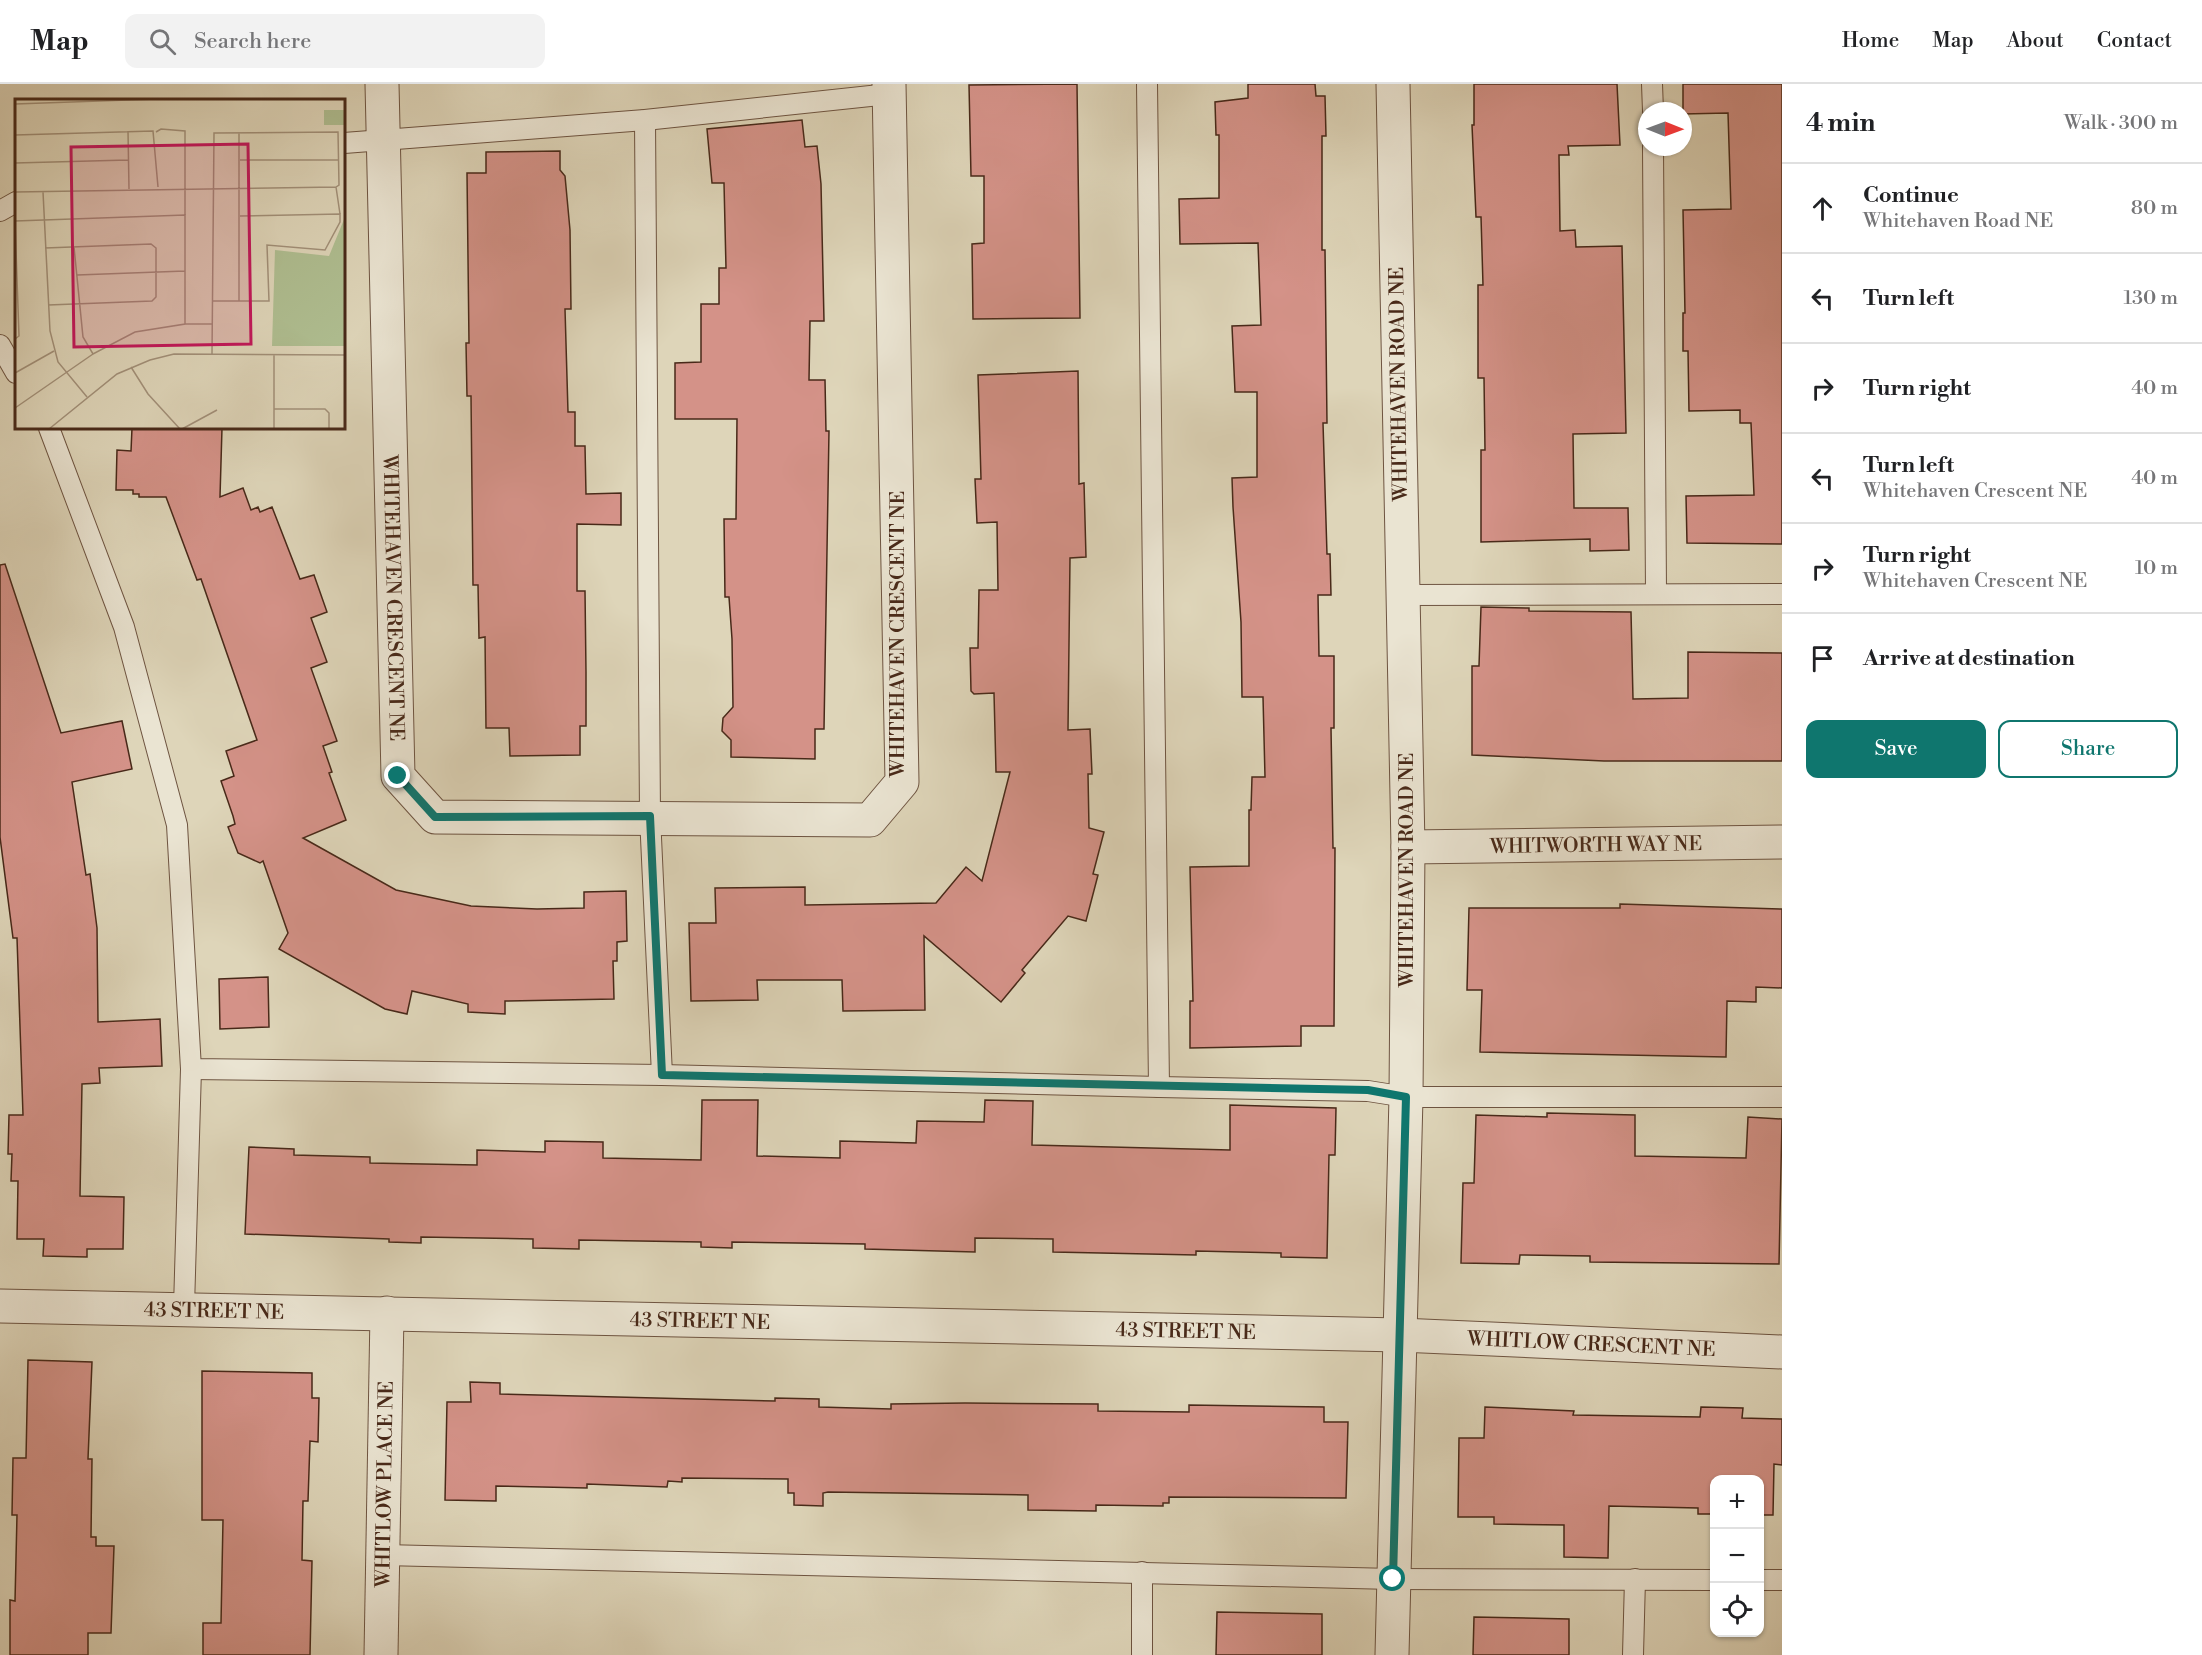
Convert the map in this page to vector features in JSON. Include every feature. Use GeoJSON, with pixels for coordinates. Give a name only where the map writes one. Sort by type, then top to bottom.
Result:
{"type":"FeatureCollection","features":[{"type":"Feature","properties":{"kind":"street","name":"WHITEHAVEN CRESCENT NE"},"geometry":{"type":"LineString","coordinates":[[382,84],[398,776],[435,817],[650,816],[870,820],[902,782],[889,89]]}},
{"type":"Feature","properties":{"kind":"street","name":"WHITEHAVEN ROAD NE"},"geometry":{"type":"LineString","coordinates":[[1392,1655],[1406,1097],[1408,847],[1393,84]]}},
{"type":"Feature","properties":{"kind":"street","name":"WHITWORTH WAY NE"},"geometry":{"type":"LineString","coordinates":[[1408,847],[1782,842]]}},
{"type":"Feature","properties":{"kind":"street","name":"43 STREET NE"},"geometry":{"type":"LineString","coordinates":[[0,1305],[184,1307],[1400,1335]]}},
{"type":"Feature","properties":{"kind":"street","name":"WHITLOW PLACE NE"},"geometry":{"type":"LineString","coordinates":[[381,1655],[387,1312]]}},
{"type":"Feature","properties":{"kind":"street","name":"WHITLOW CRESCENT NE"},"geometry":{"type":"LineString","coordinates":[[1400,1335],[1782,1352]]}},
{"type":"Feature","properties":{"kind":"lane"},"geometry":{"type":"LineString","coordinates":[[1148,84],[1159,1087]]}},
{"type":"Feature","properties":{"kind":"lane"},"geometry":{"type":"LineString","coordinates":[[1652,84],[1653,102]]}},
{"type":"Feature","properties":{"kind":"lane"},"geometry":{"type":"LineString","coordinates":[[345,143],[645,120],[889,89]]}},
{"type":"Feature","properties":{"kind":"lane"},"geometry":{"type":"LineString","coordinates":[[645,120],[650,816],[662,1075]]}},
{"type":"Feature","properties":{"kind":"lane"},"geometry":{"type":"LineString","coordinates":[[1653,156],[1656,592]]}},
{"type":"Feature","properties":{"kind":"lane"},"geometry":{"type":"LineString","coordinates":[[0,211],[15,203]]}},
{"type":"Feature","properties":{"kind":"lane"},"geometry":{"type":"LineString","coordinates":[[0,345],[15,371]]}},
{"type":"Feature","properties":{"kind":"lane"},"geometry":{"type":"LineString","coordinates":[[49,429],[124,627],[177,825],[191,1069],[184,1307]]}},
{"type":"Feature","properties":{"kind":"lane"},"geometry":{"type":"LineString","coordinates":[[1402,595],[1656,592],[1782,594]]}},
{"type":"Feature","properties":{"kind":"lane"},"geometry":{"type":"LineString","coordinates":[[191,1069],[662,1075],[1368,1090],[1406,1097],[1782,1097]]}},
{"type":"Feature","properties":{"kind":"lane"},"geometry":{"type":"LineString","coordinates":[[383,1555],[1393,1579],[1710,1580]]}},
{"type":"Feature","properties":{"kind":"lane"},"geometry":{"type":"LineString","coordinates":[[1142,1572],[1142,1655]]}},
{"type":"Feature","properties":{"kind":"lane"},"geometry":{"type":"LineString","coordinates":[[1633,1655],[1635,1579]]}},
{"type":"Feature","properties":{"kind":"lane"},"geometry":{"type":"LineString","coordinates":[[1764,1580],[1782,1580]]}},
{"type":"Feature","properties":{"kind":"building"},"geometry":{"type":"Polygon","coordinates":[[[1077,84],[1080,318],[973,319],[972,244],[984,243],[984,176],[971,176],[969,85],[1077,84]]]}},
{"type":"Feature","properties":{"kind":"building"},"geometry":{"type":"Polygon","coordinates":[[[1248,84],[1315,84],[1316,96],[1325,96],[1326,136],[1322,136],[1322,250],[1325,250],[1327,423],[1323,423],[1327,554],[1330,554],[1331,595],[1318,595],[1319,656],[1334,656],[1334,728],[1331,728],[1333,848],[1335,848],[1334,1026],[1301,1026],[1301,1046],[1190,1048],[1190,1001],[1193,1001],[1190,867],[1249,866],[1249,810],[1251,810],[1252,777],[1265,777],[1263,697],[1242,697],[1241,622],[1232,478],[1257,477],[1257,392],[1235,392],[1232,326],[1261,325],[1258,243],[1180,244],[1179,199],[1219,198],[1219,135],[1216,135],[1215,102],[1248,98],[1248,84]]]}},
{"type":"Feature","properties":{"kind":"building"},"geometry":{"type":"Polygon","coordinates":[[[1474,84],[1617,84],[1620,145],[1568,146],[1569,155],[1559,155],[1560,231],[1575,230],[1576,247],[1622,246],[1626,433],[1573,434],[1574,508],[1628,508],[1629,550],[1590,551],[1590,539],[1481,542],[1481,450],[1485,450],[1484,378],[1478,378],[1478,285],[1483,285],[1481,217],[1476,217],[1472,125],[1474,125],[1474,84]]]}},
{"type":"Feature","properties":{"kind":"building"},"geometry":{"type":"Polygon","coordinates":[[[1683,84],[1782,84],[1782,544],[1687,543],[1686,496],[1754,495],[1751,423],[1740,423],[1740,410],[1689,411],[1688,351],[1683,351],[1683,313],[1685,313],[1683,210],[1731,209],[1728,113],[1692,114],[1692,102],[1683,102],[1683,84]]]}},
{"type":"Feature","properties":{"kind":"building"},"geometry":{"type":"Polygon","coordinates":[[[802,120],[805,147],[817,146],[821,184],[824,321],[810,321],[809,380],[825,380],[826,431],[829,431],[824,729],[815,729],[815,759],[731,757],[731,740],[722,731],[723,718],[733,707],[729,597],[725,597],[724,519],[736,519],[737,419],[675,419],[675,363],[701,362],[701,304],[719,304],[719,268],[726,268],[724,183],[712,183],[707,129],[802,120]]]}},
{"type":"Feature","properties":{"kind":"building"},"geometry":{"type":"Polygon","coordinates":[[[560,151],[560,170],[565,176],[570,230],[571,309],[565,309],[568,412],[575,412],[575,446],[585,446],[586,494],[621,493],[621,525],[577,524],[577,591],[585,591],[586,726],[580,726],[580,755],[510,756],[509,728],[486,728],[485,637],[479,638],[478,585],[473,585],[471,396],[467,396],[466,343],[469,343],[467,173],[486,173],[486,152],[560,151]]]}},
{"type":"Feature","properties":{"kind":"building"},"geometry":{"type":"Polygon","coordinates":[[[1078,371],[1079,484],[1084,483],[1086,557],[1070,558],[1068,730],[1090,729],[1092,774],[1088,774],[1089,828],[1104,832],[1093,874],[1098,875],[1086,921],[1068,916],[1022,970],[1025,973],[1001,1002],[924,936],[925,1010],[843,1011],[842,980],[757,980],[758,1000],[691,1001],[689,923],[716,923],[715,888],[805,887],[805,905],[936,903],[966,867],[982,881],[1010,772],[996,772],[994,693],[974,694],[971,691],[970,648],[978,648],[979,590],[998,590],[997,522],[977,523],[975,479],[981,479],[978,375],[1078,371]]]}},
{"type":"Feature","properties":{"kind":"building"},"geometry":{"type":"Polygon","coordinates":[[[132,429],[222,429],[220,497],[243,488],[251,510],[258,507],[260,512],[272,507],[300,579],[314,575],[327,612],[311,618],[327,662],[311,668],[337,741],[323,746],[332,772],[329,773],[346,820],[303,838],[396,890],[471,906],[537,909],[584,908],[584,892],[626,891],[627,941],[617,942],[617,961],[613,961],[614,999],[505,1001],[505,1014],[468,1012],[468,1004],[412,991],[407,1014],[385,1009],[279,949],[288,933],[263,861],[260,863],[238,853],[228,827],[235,824],[221,781],[234,776],[226,751],[257,740],[201,579],[197,580],[166,497],[139,497],[139,494],[133,494],[133,490],[116,490],[117,450],[131,451],[132,429]]]}},
{"type":"Feature","properties":{"kind":"building"},"geometry":{"type":"Polygon","coordinates":[[[5,564],[61,733],[122,721],[132,769],[72,782],[86,875],[90,874],[97,928],[98,1022],[160,1019],[162,1066],[99,1068],[100,1083],[82,1084],[80,1196],[124,1197],[123,1249],[87,1249],[87,1257],[43,1256],[44,1239],[17,1239],[18,1181],[11,1181],[12,1154],[8,1154],[9,1115],[23,1115],[17,938],[13,938],[0,837],[0,565],[5,564]]]}},
{"type":"Feature","properties":{"kind":"building"},"geometry":{"type":"Polygon","coordinates":[[[1481,607],[1529,608],[1529,611],[1631,612],[1633,699],[1688,698],[1688,652],[1782,653],[1782,761],[1604,761],[1472,755],[1472,666],[1479,666],[1481,607]]]}},
{"type":"Feature","properties":{"kind":"building"},"geometry":{"type":"Polygon","coordinates":[[[1620,904],[1782,909],[1782,988],[1756,987],[1756,1002],[1727,1001],[1726,1057],[1480,1052],[1482,990],[1467,990],[1469,908],[1620,908],[1620,904]]]}},
{"type":"Feature","properties":{"kind":"building"},"geometry":{"type":"Polygon","coordinates":[[[268,977],[269,1027],[220,1029],[219,979],[268,977]]]}},
{"type":"Feature","properties":{"kind":"building"},"geometry":{"type":"Polygon","coordinates":[[[702,1100],[758,1100],[757,1156],[840,1158],[840,1141],[916,1143],[917,1121],[984,1122],[985,1100],[1033,1101],[1032,1145],[1230,1150],[1230,1105],[1336,1108],[1335,1155],[1329,1155],[1327,1258],[1281,1257],[1281,1253],[1196,1251],[1196,1255],[1053,1252],[1053,1239],[975,1238],[975,1252],[865,1249],[865,1244],[732,1242],[732,1248],[701,1247],[701,1242],[579,1240],[579,1249],[533,1248],[533,1239],[421,1237],[421,1243],[389,1242],[389,1239],[245,1234],[249,1147],[294,1149],[294,1155],[370,1157],[370,1163],[477,1165],[477,1150],[545,1152],[545,1141],[603,1142],[603,1158],[701,1160],[702,1100]]]}},
{"type":"Feature","properties":{"kind":"building"},"geometry":{"type":"Polygon","coordinates":[[[1547,1113],[1635,1115],[1635,1156],[1746,1158],[1748,1117],[1782,1119],[1779,1264],[1590,1262],[1590,1256],[1520,1255],[1519,1264],[1461,1263],[1463,1183],[1474,1183],[1476,1115],[1547,1117],[1547,1113]]]}},
{"type":"Feature","properties":{"kind":"building"},"geometry":{"type":"Polygon","coordinates":[[[28,1360],[92,1362],[88,1459],[92,1459],[91,1537],[96,1537],[96,1546],[114,1546],[111,1633],[88,1633],[88,1655],[10,1655],[10,1600],[15,1601],[17,1515],[12,1515],[13,1458],[26,1458],[28,1360]]]}},
{"type":"Feature","properties":{"kind":"building"},"geometry":{"type":"Polygon","coordinates":[[[202,1371],[312,1373],[312,1398],[319,1398],[318,1442],[310,1441],[308,1501],[303,1501],[302,1560],[312,1561],[310,1655],[203,1655],[203,1623],[221,1623],[223,1520],[202,1520],[202,1371]]]}},
{"type":"Feature","properties":{"kind":"building"},"geometry":{"type":"Polygon","coordinates":[[[470,1382],[500,1383],[500,1394],[775,1401],[775,1398],[819,1399],[819,1407],[891,1409],[891,1404],[1098,1404],[1098,1411],[1189,1412],[1189,1405],[1324,1407],[1324,1422],[1348,1422],[1346,1498],[1169,1497],[1169,1503],[1163,1503],[1163,1506],[1096,1505],[1096,1511],[1028,1510],[1028,1495],[828,1492],[823,1493],[823,1506],[794,1505],[794,1493],[788,1493],[788,1479],[682,1478],[682,1482],[668,1481],[667,1487],[587,1484],[587,1488],[496,1486],[496,1501],[445,1500],[447,1402],[471,1402],[470,1382]]]}},
{"type":"Feature","properties":{"kind":"building"},"geometry":{"type":"Polygon","coordinates":[[[1485,1407],[1574,1411],[1573,1415],[1700,1417],[1701,1407],[1743,1408],[1742,1418],[1782,1419],[1782,1465],[1774,1464],[1773,1515],[1764,1515],[1764,1475],[1710,1475],[1710,1514],[1698,1514],[1698,1508],[1609,1506],[1608,1558],[1564,1557],[1564,1525],[1494,1524],[1494,1517],[1458,1517],[1459,1438],[1484,1438],[1485,1407]]]}},
{"type":"Feature","properties":{"kind":"building"},"geometry":{"type":"Polygon","coordinates":[[[1217,1612],[1322,1614],[1322,1655],[1216,1655],[1217,1612]]]}},
{"type":"Feature","properties":{"kind":"building"},"geometry":{"type":"Polygon","coordinates":[[[1474,1617],[1569,1619],[1569,1655],[1473,1655],[1474,1617]]]}},
{"type":"Feature","properties":{"kind":"route"},"geometry":{"type":"LineString","coordinates":[[398,776],[435,817],[650,816],[662,1075],[1368,1090],[1406,1097],[1393,1579]]}}]}
